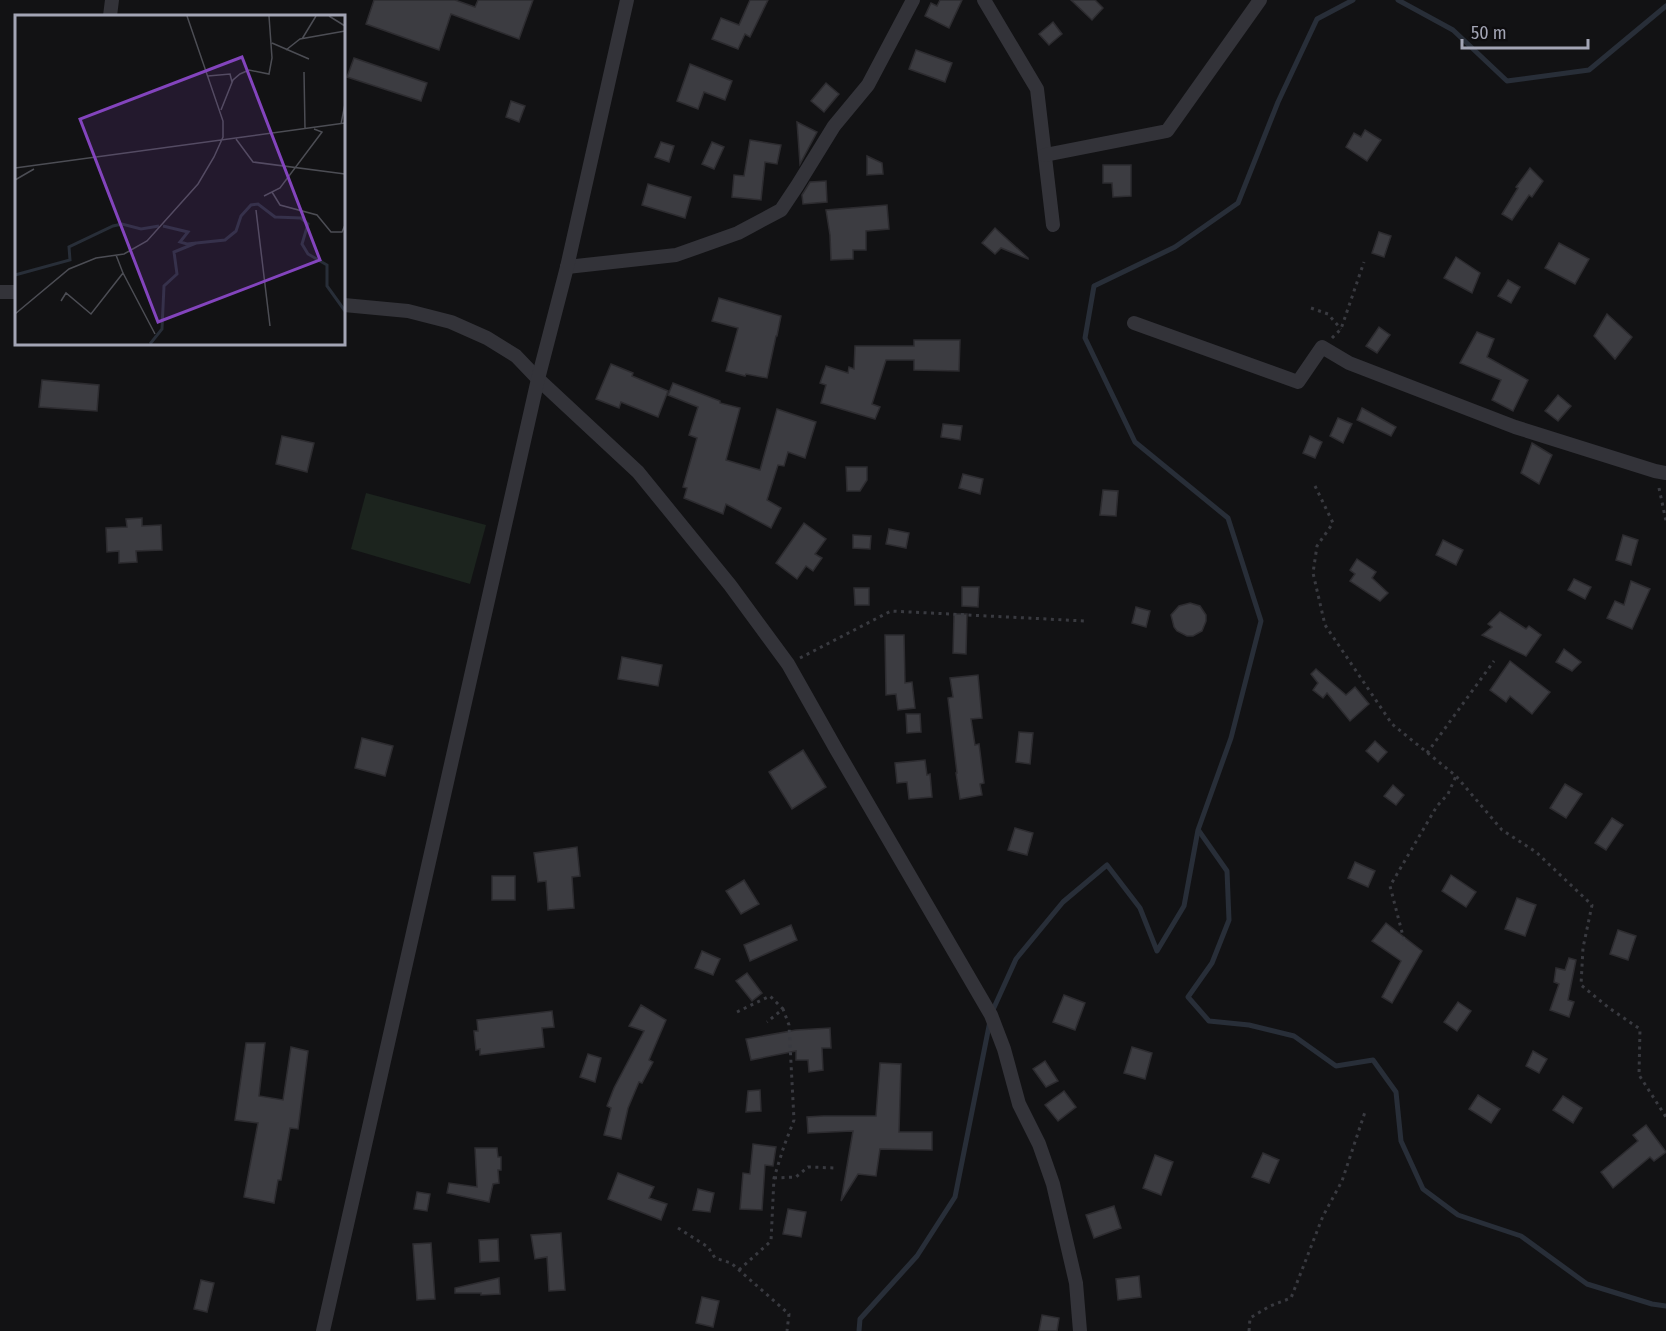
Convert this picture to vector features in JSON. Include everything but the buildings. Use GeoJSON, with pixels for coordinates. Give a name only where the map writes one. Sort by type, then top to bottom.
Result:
{"type":"FeatureCollection","features":[{"type":"Feature","properties":{"kind":"street"},"geometry":{"type":"LineString","coordinates":[[110,15],[112,0]]}},
{"type":"Feature","properties":{"kind":"street"},"geometry":{"type":"LineString","coordinates":[[323,1331],[538,379],[567,267],[627,0]]}},
{"type":"Feature","properties":{"kind":"street"},"geometry":{"type":"LineString","coordinates":[[567,267],[676,255],[738,233],[781,210],[834,126],[868,85],[913,0]]}},
{"type":"Feature","properties":{"kind":"street"},"geometry":{"type":"LineString","coordinates":[[984,0],[1037,89],[1053,225]]}},
{"type":"Feature","properties":{"kind":"street"},"geometry":{"type":"LineString","coordinates":[[1046,155],[1167,131],[1260,0]]}},
{"type":"Feature","properties":{"kind":"street"},"geometry":{"type":"LineString","coordinates":[[345,305],[408,310],[451,322],[488,338],[516,356],[638,472],[730,585],[788,664],[991,1015],[1004,1049],[1019,1104],[1039,1144],[1053,1184],[1076,1283],[1080,1331]]}},
{"type":"Feature","properties":{"kind":"street"},"geometry":{"type":"LineString","coordinates":[[1134,323],[1298,382],[1322,347],[1349,363],[1515,427],[1661,472]]}},
{"type":"Feature","properties":{"kind":"path"},"geometry":{"type":"LineString","coordinates":[[1322,347],[1341,329],[1364,262]]}},
{"type":"Feature","properties":{"kind":"path"},"geometry":{"type":"LineString","coordinates":[[1311,308],[1328,314],[1341,329]]}},
{"type":"Feature","properties":{"kind":"path"},"geometry":{"type":"LineString","coordinates":[[1661,472],[1666,521]]}},
{"type":"Feature","properties":{"kind":"path"},"geometry":{"type":"LineString","coordinates":[[1315,486],[1333,523],[1317,546],[1313,573],[1325,625],[1392,724],[1456,776],[1502,830],[1536,852],[1592,905],[1583,948],[1581,985],[1640,1029],[1639,1075],[1666,1118]]}},
{"type":"Feature","properties":{"kind":"path"},"geometry":{"type":"LineString","coordinates":[[788,664],[891,611],[1085,621]]}},
{"type":"Feature","properties":{"kind":"path"},"geometry":{"type":"LineString","coordinates":[[1427,753],[1494,662]]}},
{"type":"Feature","properties":{"kind":"path"},"geometry":{"type":"LineString","coordinates":[[1404,940],[1390,886],[1437,806],[1448,794],[1456,776]]}},
{"type":"Feature","properties":{"kind":"path"},"geometry":{"type":"LineString","coordinates":[[737,1012],[770,996],[783,1010],[789,1025],[794,1120],[774,1178],[771,1241],[739,1270]]}},
{"type":"Feature","properties":{"kind":"path"},"geometry":{"type":"LineString","coordinates":[[767,1022],[783,1010]]}},
{"type":"Feature","properties":{"kind":"path"},"geometry":{"type":"LineString","coordinates":[[1250,1331],[1250,1318],[1270,1306],[1291,1298],[1323,1216],[1342,1181],[1365,1112]]}},
{"type":"Feature","properties":{"kind":"path"},"geometry":{"type":"LineString","coordinates":[[774,1178],[796,1177],[808,1167],[836,1168]]}},
{"type":"Feature","properties":{"kind":"path"},"geometry":{"type":"LineString","coordinates":[[678,1228],[708,1247],[715,1258],[731,1263],[789,1314],[787,1331]]}},
{"type":"Feature","properties":{"kind":"shaded area"},"geometry":{"type":"Polygon","coordinates":[[[366,493],[486,525],[470,584],[351,549],[366,493]]]}},
{"type":"Feature","properties":{"kind":"waterway"},"geometry":{"type":"LineString","coordinates":[[992,1012],[1016,959],[1063,902],[1107,865],[1140,908],[1157,951],[1184,906],[1198,830],[1231,738],[1261,621],[1228,518],[1135,442],[1085,338],[1094,286],[1175,247],[1238,203],[1278,102],[1317,19],[1353,0]]}},
{"type":"Feature","properties":{"kind":"waterway"},"geometry":{"type":"LineString","coordinates":[[1398,0],[1453,30],[1507,81],[1589,70],[1666,6]]}},
{"type":"Feature","properties":{"kind":"waterway"},"geometry":{"type":"LineString","coordinates":[[1199,831],[1227,871],[1229,920],[1212,963],[1188,997],[1209,1021],[1249,1025],[1294,1036],[1336,1066],[1373,1060],[1396,1092],[1401,1141],[1423,1189],[1458,1215],[1521,1236],[1587,1284],[1652,1304],[1666,1306]]}},
{"type":"Feature","properties":{"kind":"waterway"},"geometry":{"type":"LineString","coordinates":[[859,1331],[860,1319],[917,1256],[955,1197],[990,1021]]}}]}
